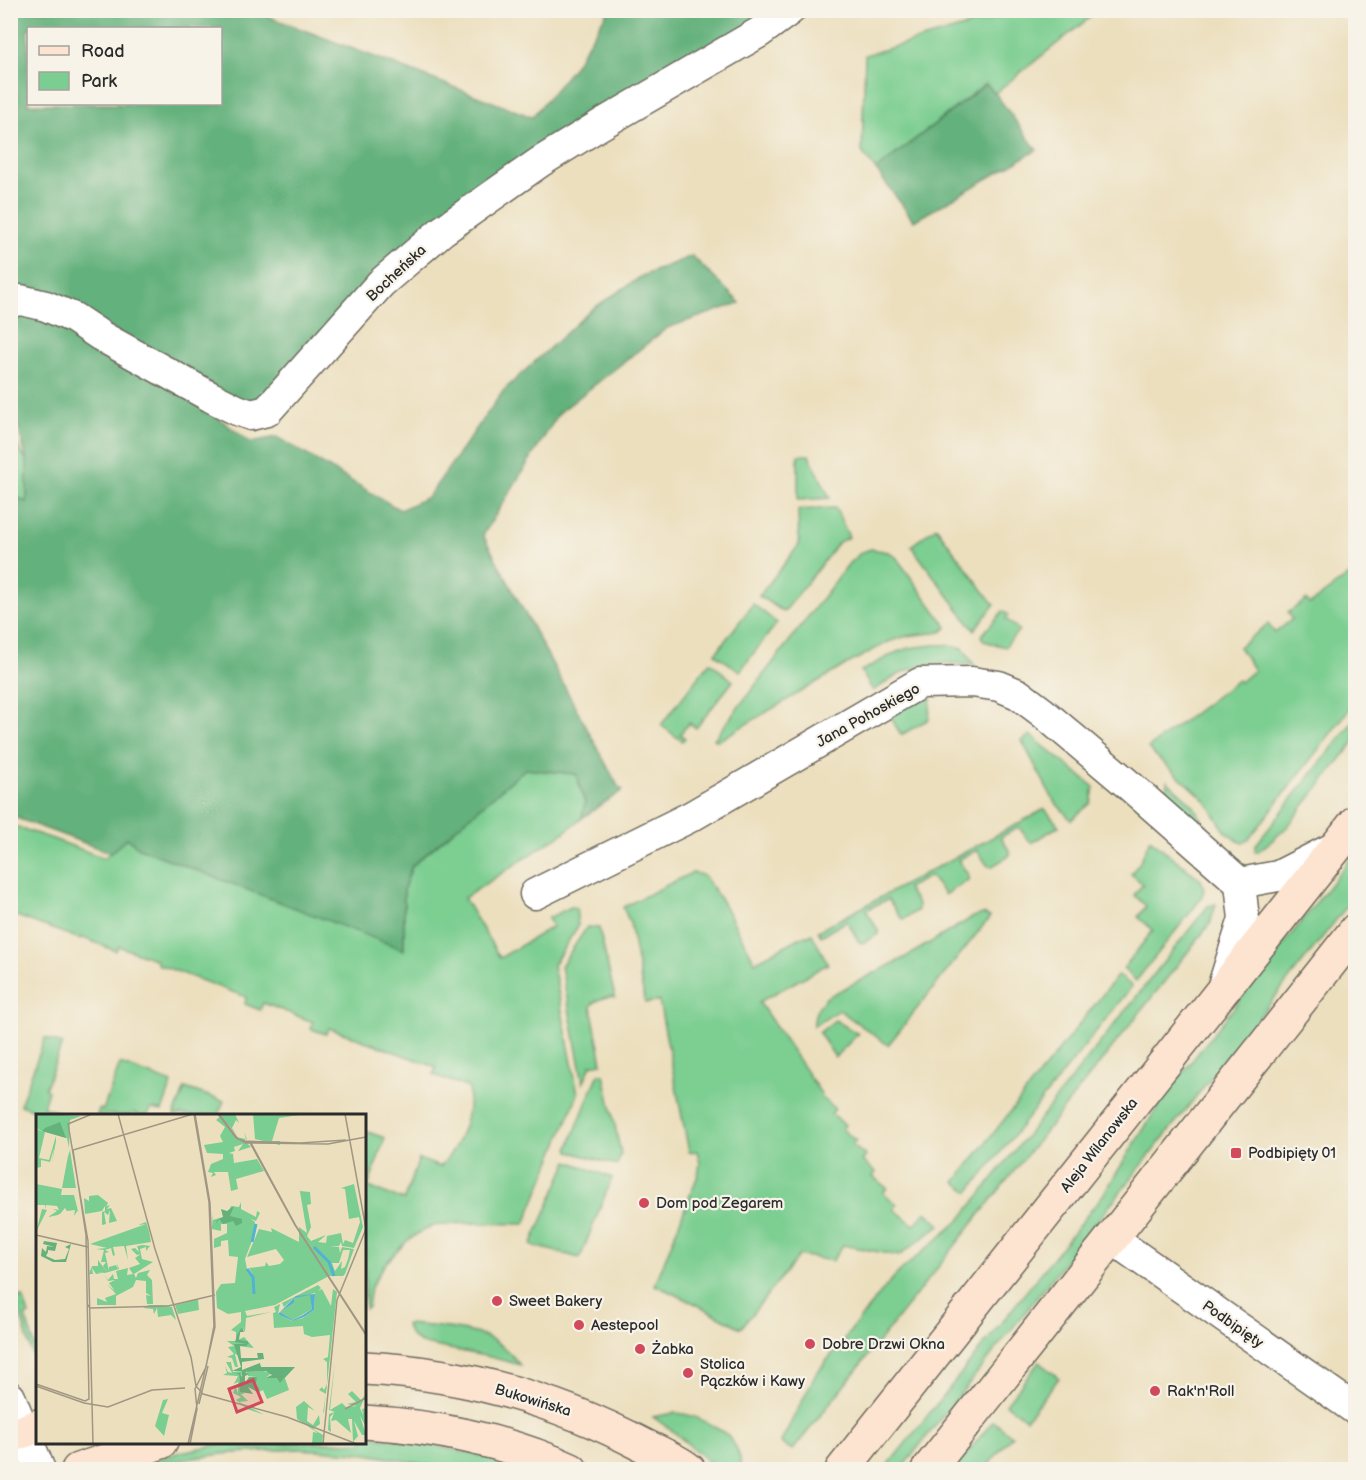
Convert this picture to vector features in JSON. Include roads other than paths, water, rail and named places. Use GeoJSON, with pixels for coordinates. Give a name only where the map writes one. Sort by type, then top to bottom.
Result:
{"type":"FeatureCollection","features":[{"type":"Feature","properties":{"kind":"main road","name":"Aleja Wilanowska"},"geometry":{"type":"LineString","coordinates":[[842,1470],[1356,822]]}},
{"type":"Feature","properties":{"kind":"main road"},"geometry":{"type":"LineString","coordinates":[[928,1470],[1356,930]]}},
{"type":"Feature","properties":{"kind":"main road","name":"Bukowińska"},"geometry":{"type":"LineString","coordinates":[[366,1368],[450,1378],[523,1396],[587,1418],[621,1433],[690,1470]]}},
{"type":"Feature","properties":{"kind":"main road"},"geometry":{"type":"LineString","coordinates":[[366,1422],[423,1427],[501,1444],[571,1470]]}},
{"type":"Feature","properties":{"kind":"main road"},"geometry":{"type":"LineString","coordinates":[[78,1470],[158,1444]]}},
{"type":"Feature","properties":{"kind":"street","name":"Bocheńska"},"geometry":{"type":"LineString","coordinates":[[10,302],[21,300],[46,306],[74,318],[111,341],[237,410],[250,415],[267,411],[381,283],[442,231],[540,162],[760,32],[789,10]]}},
{"type":"Feature","properties":{"kind":"street","name":"Jana Pohoskiego"},"geometry":{"type":"LineString","coordinates":[[534,894],[692,816],[920,683],[962,682],[999,686],[1018,694],[1130,786],[1240,883]]}},
{"type":"Feature","properties":{"kind":"street"},"geometry":{"type":"LineString","coordinates":[[1221,990],[1244,919],[1240,883],[1278,876],[1335,847]]}},
{"type":"Feature","properties":{"kind":"street","name":"Podbipięty"},"geometry":{"type":"LineString","coordinates":[[1111,1238],[1356,1410]]}},
{"type":"Feature","properties":{"kind":"street"},"geometry":{"type":"LineString","coordinates":[[10,1397],[40,1470]]}},
{"type":"Feature","properties":{"kind":"place","name":"Podbipięty 01"},"geometry":{"type":"Point","coordinates":[1236,1153]}},
{"type":"Feature","properties":{"kind":"place","name":"Dom pod Zegarem"},"geometry":{"type":"Point","coordinates":[644,1203]}},
{"type":"Feature","properties":{"kind":"place","name":"Sweet Bakery"},"geometry":{"type":"Point","coordinates":[497,1301]}},
{"type":"Feature","properties":{"kind":"place","name":"Aestepool"},"geometry":{"type":"Point","coordinates":[579,1325]}},
{"type":"Feature","properties":{"kind":"place","name":"Dobre Drzwi Okna"},"geometry":{"type":"Point","coordinates":[810,1344]}},
{"type":"Feature","properties":{"kind":"place","name":"Żabka"},"geometry":{"type":"Point","coordinates":[640,1349]}},
{"type":"Feature","properties":{"kind":"place","name":"Stolica Pączków i Kawy"},"geometry":{"type":"Point","coordinates":[688,1373]}},
{"type":"Feature","properties":{"kind":"place","name":"Rak'n'Roll"},"geometry":{"type":"Point","coordinates":[1155,1391]}}]}
